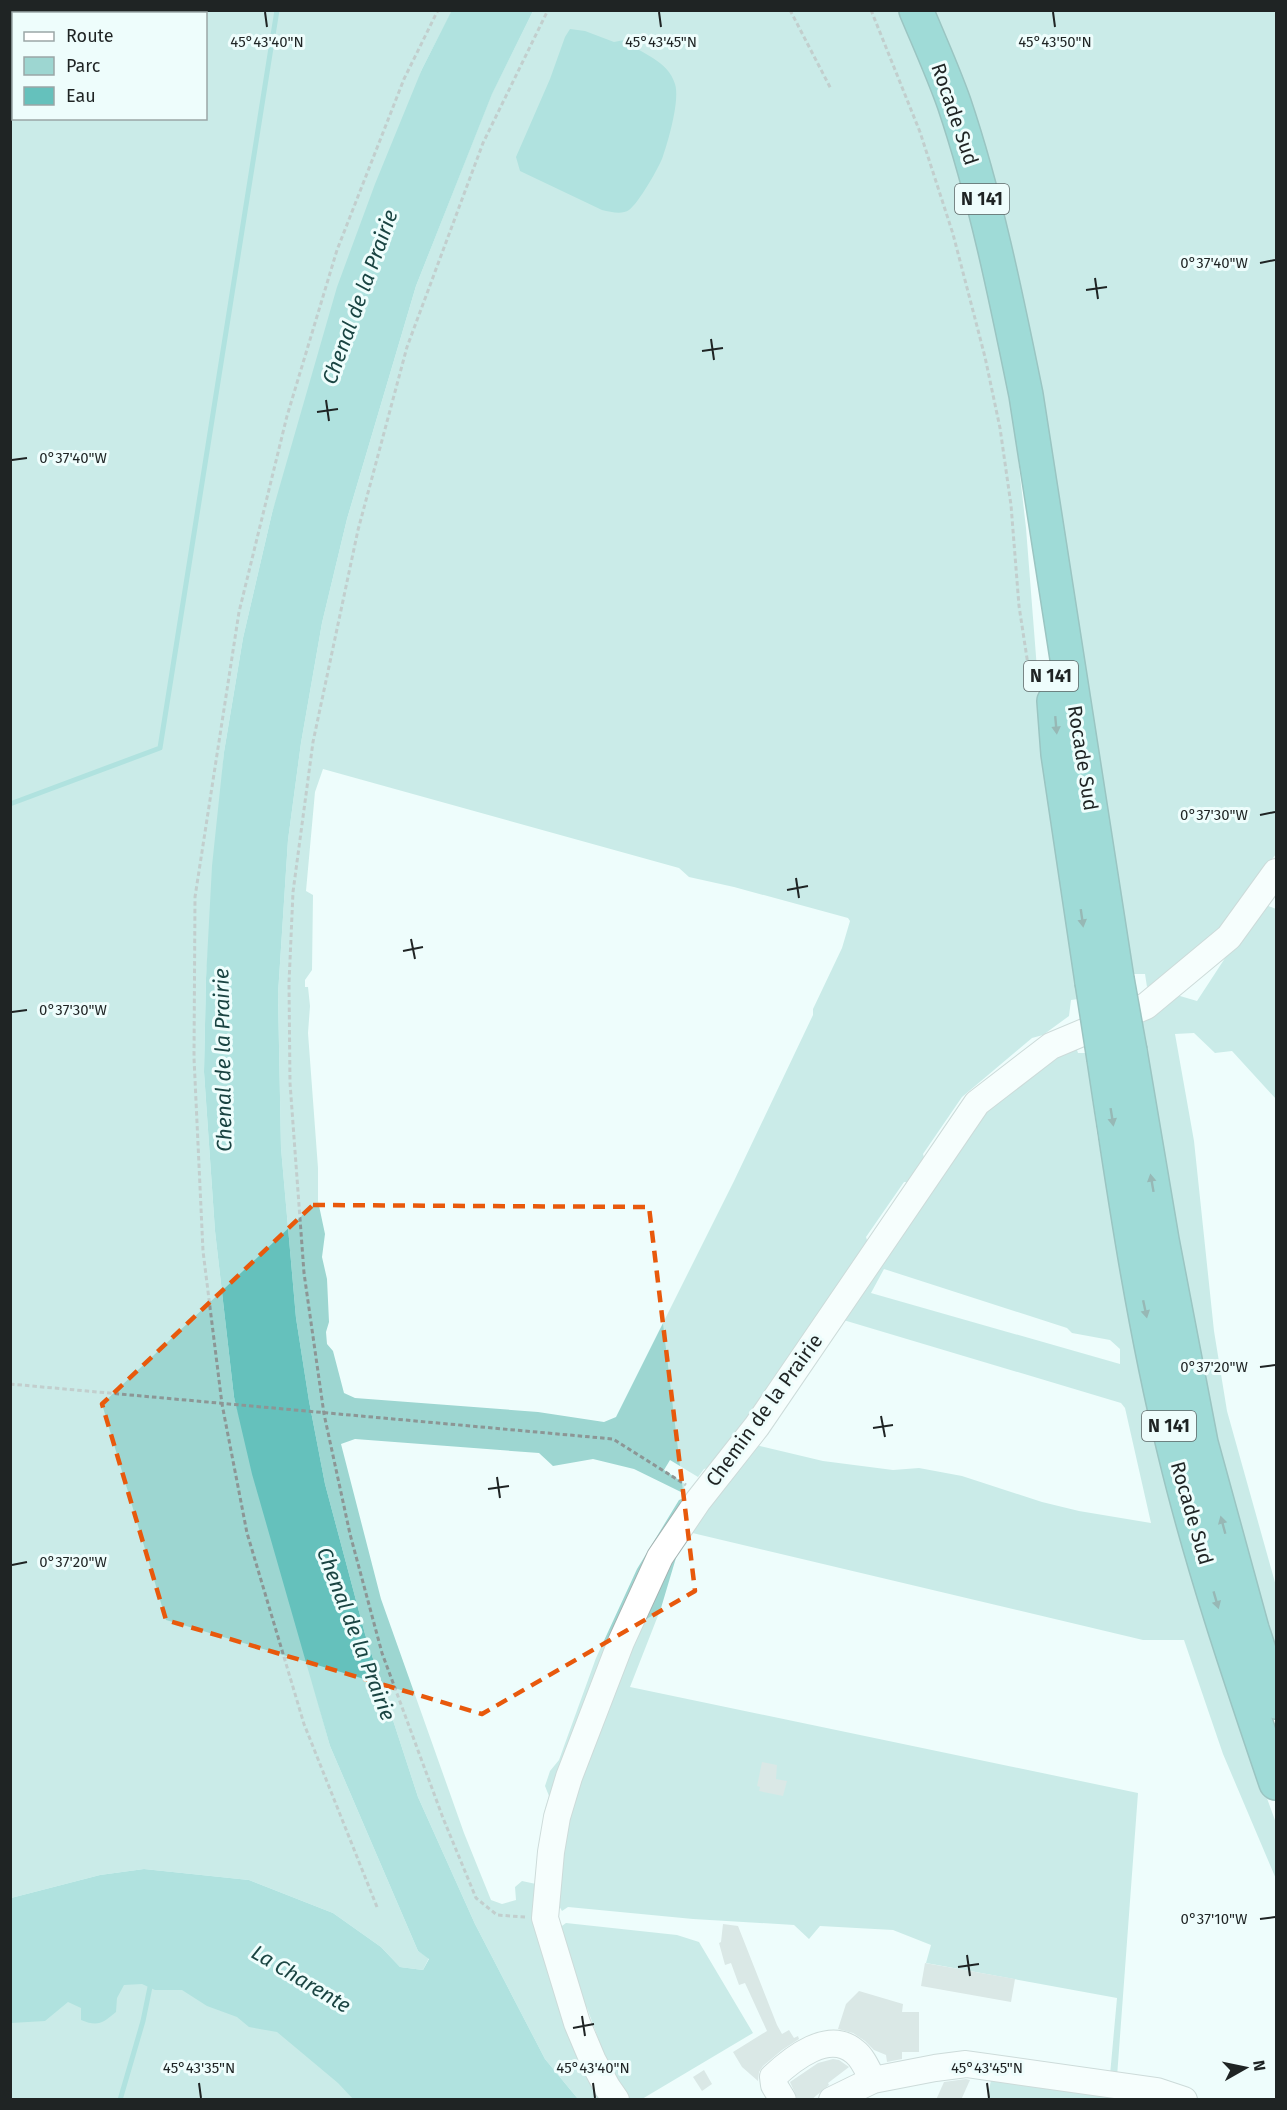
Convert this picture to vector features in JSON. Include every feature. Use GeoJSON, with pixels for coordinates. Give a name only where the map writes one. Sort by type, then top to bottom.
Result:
{"type":"FeatureCollection","features":[{"type":"Feature","properties":{"kind":"highway","name":"Rocade Sud"},"geometry":{"type":"LineString","coordinates":[[916,10],[954,101],[972,160],[992,236],[1026,395],[1104,980],[1117,1055],[1162,1240],[1201,1443],[1252,1629],[1276,1702]]}},
{"type":"Feature","properties":{"kind":"highway","name":"Rocade Sud"},"geometry":{"type":"LineString","coordinates":[[1117,1055],[1135,1265],[1175,1453],[1228,1645],[1276,1783]]}},
{"type":"Feature","properties":{"kind":"street","name":"Chemin de la Prairie"},"geometry":{"type":"LineString","coordinates":[[616,2100],[593,2061],[577,2023],[545,1918],[551,1852],[558,1817],[582,1742],[621,1642],[660,1557],[676,1530],[757,1426],[977,1103],[1051,1046],[1146,1005],[1229,937],[1276,872]]}},
{"type":"Feature","properties":{"kind":"street"},"geometry":{"type":"LineString","coordinates":[[783,2100],[774,2085],[773,2077],[788,2063],[813,2048],[836,2043],[855,2052],[853,2092],[935,2067],[966,2064],[1157,2091],[1184,2100]]}},
{"type":"Feature","properties":{"kind":"path"},"geometry":{"type":"LineString","coordinates":[[376,1907],[304,1725],[247,1533],[222,1404],[203,1251],[194,1058],[195,897],[238,612],[297,383],[337,250],[404,79],[438,10]]}},
{"type":"Feature","properties":{"kind":"path"},"geometry":{"type":"LineString","coordinates":[[545,1918],[497,1916],[476,1898],[443,1818],[382,1653],[350,1534],[324,1414],[304,1273],[290,1083],[289,983],[293,892],[313,742],[358,530],[407,347],[483,143],[548,10]]}},
{"type":"Feature","properties":{"kind":"path"},"geometry":{"type":"LineString","coordinates":[[790,10],[831,89]]}},
{"type":"Feature","properties":{"kind":"path"},"geometry":{"type":"LineString","coordinates":[[871,10],[924,143],[953,234],[985,357],[1000,428],[1011,505],[1021,616],[1034,701]]}},
{"type":"Feature","properties":{"kind":"path"},"geometry":{"type":"LineString","coordinates":[[10,1384],[613,1439],[703,1495]]}},
{"type":"Feature","properties":{"kind":"highlighted area"},"geometry":{"type":"Polygon","coordinates":[[[313,1205],[649,1207],[695,1591],[482,1714],[166,1620],[102,1404],[313,1205]]]}},
{"type":"Feature","properties":{"kind":"green space"},"geometry":{"type":"Polygon","coordinates":[[[11,11],[452,11],[422,69],[272,513],[243,638],[224,752],[206,978],[204,1072],[215,1231],[234,1397],[330,1746],[418,1951],[429,1958],[423,1970],[400,1967],[381,1947],[333,1913],[249,1880],[144,1869],[100,1875],[11,1898],[11,11]]]}},
{"type":"Feature","properties":{"kind":"green space"},"geometry":{"type":"Polygon","coordinates":[[[533,11],[900,11],[947,124],[997,319],[1013,414],[1026,528],[1037,669],[1039,728],[1078,999],[1071,1000],[1069,1016],[1043,1035],[1032,1038],[962,1097],[923,1154],[925,1161],[912,1182],[904,1182],[866,1237],[868,1243],[718,1466],[704,1469],[698,1477],[670,1460],[664,1470],[685,1484],[683,1493],[634,1469],[593,1459],[553,1466],[539,1453],[355,1439],[341,1444],[381,1599],[464,1833],[491,1900],[502,1904],[516,1900],[515,1887],[522,1881],[536,1884],[544,1813],[549,1796],[545,1786],[550,1771],[559,1760],[596,1658],[637,1569],[679,1500],[691,1495],[657,1550],[542,1897],[600,2092],[597,2099],[578,2099],[545,2059],[475,1924],[418,1797],[365,1634],[325,1484],[296,1318],[281,1148],[278,994],[288,840],[301,743],[322,623],[347,519],[416,286],[492,93],[533,11]],[[323,769],[315,792],[306,891],[313,895],[312,970],[305,980],[305,987],[308,987],[310,1006],[308,1033],[318,1168],[318,1201],[325,1234],[322,1257],[327,1279],[329,1322],[326,1332],[327,1344],[333,1351],[344,1393],[355,1398],[538,1412],[604,1422],[616,1417],[734,1181],[813,1015],[813,1009],[842,948],[850,921],[848,918],[689,877],[679,868],[323,769]]]}},
{"type":"Feature","properties":{"kind":"green space"},"geometry":{"type":"Polygon","coordinates":[[[932,11],[1276,11],[1276,854],[1211,940],[1171,976],[1147,987],[1145,974],[1131,974],[1056,476],[1018,271],[982,138],[959,73],[932,11]]]}},
{"type":"Feature","properties":{"kind":"green space"},"geometry":{"type":"Polygon","coordinates":[[[1261,903],[1276,909],[1276,1099],[1232,1051],[1215,1053],[1194,1033],[1175,1034],[1194,1141],[1214,1331],[1227,1411],[1276,1586],[1276,1649],[1242,1534],[1202,1377],[1141,1024],[1146,1011],[1169,996],[1180,996],[1197,1001],[1261,903]]]}},
{"type":"Feature","properties":{"kind":"green space"},"geometry":{"type":"Polygon","coordinates":[[[1069,1044],[1078,1053],[1086,1053],[1097,1134],[1126,1289],[1167,1484],[1219,1667],[1276,1823],[1276,1879],[1223,1754],[1184,1640],[1143,1640],[684,1531],[702,1506],[756,1445],[823,1461],[893,1470],[919,1468],[962,1476],[1042,1502],[1079,1511],[1151,1523],[1125,1408],[1121,1403],[840,1319],[961,1130],[1005,1087],[1053,1050],[1069,1044]],[[884,1269],[871,1293],[1120,1364],[1120,1349],[1110,1340],[1072,1333],[1067,1328],[884,1269]]]}},
{"type":"Feature","properties":{"kind":"green space"},"geometry":{"type":"Polygon","coordinates":[[[684,1532],[661,1608],[630,1687],[1138,1793],[1117,2077],[1110,2075],[1117,1998],[926,1963],[931,1945],[893,1930],[820,1926],[809,1939],[794,1925],[693,1919],[568,1907],[562,1911],[558,1904],[557,1870],[563,1825],[603,1704],[665,1559],[684,1532]]]}},
{"type":"Feature","properties":{"kind":"green space"},"geometry":{"type":"Polygon","coordinates":[[[566,1923],[677,1935],[699,1942],[753,2033],[642,2099],[627,2099],[615,2084],[587,2008],[577,1997],[559,1928],[566,1923]]]}},
{"type":"Feature","properties":{"kind":"green space"},"geometry":{"type":"Polygon","coordinates":[[[97,1974],[177,1977],[301,2039],[376,2099],[11,2099],[10,2011],[97,1974]]]}},
{"type":"Feature","properties":{"kind":"green space"},"geometry":{"type":"Polygon","coordinates":[[[992,2075],[1149,2100],[987,2100],[992,2075]]]}},
{"type":"Feature","properties":{"kind":"water"},"geometry":{"type":"Polygon","coordinates":[[[452,10],[533,11],[492,94],[416,286],[347,519],[322,623],[301,743],[288,840],[278,994],[281,1148],[296,1318],[309,1401],[325,1484],[365,1634],[418,1797],[475,1924],[545,2059],[578,2099],[353,2099],[338,2083],[277,2032],[249,2027],[237,2017],[207,2006],[182,1990],[155,1990],[142,1984],[124,1985],[117,1998],[116,2012],[100,2023],[81,2020],[81,2008],[68,2002],[45,2021],[11,2023],[11,1898],[100,1875],[144,1869],[249,1880],[333,1913],[381,1947],[400,1967],[423,1970],[429,1959],[418,1951],[330,1746],[252,1474],[234,1397],[215,1231],[204,1072],[212,866],[224,752],[243,638],[272,513],[337,287],[375,184],[422,69],[452,10]]]}},
{"type":"Feature","properties":{"kind":"water"},"geometry":{"type":"Polygon","coordinates":[[[570,29],[585,31],[614,42],[624,40],[660,63],[675,84],[675,109],[663,156],[643,193],[626,212],[616,213],[602,210],[520,171],[516,157],[570,29]]]}},
{"type":"Feature","properties":{"kind":"building"},"geometry":{"type":"Polygon","coordinates":[[[762,1762],[777,1765],[776,1779],[787,1781],[783,1796],[759,1791],[760,1787],[757,1786],[762,1762]]]}},
{"type":"Feature","properties":{"kind":"building"},"geometry":{"type":"Polygon","coordinates":[[[723,1924],[738,1926],[782,2034],[789,2030],[794,2038],[798,2036],[799,2039],[763,2066],[759,2072],[758,2081],[742,2067],[733,2052],[767,2031],[745,1983],[739,1985],[731,1963],[725,1965],[719,1943],[723,1924]]]}},
{"type":"Feature","properties":{"kind":"building"},"geometry":{"type":"Polygon","coordinates":[[[925,1963],[1015,1979],[1011,2002],[921,1986],[925,1963]]]}},
{"type":"Feature","properties":{"kind":"building"},"geometry":{"type":"Polygon","coordinates":[[[859,1991],[903,2004],[902,2012],[919,2012],[919,2052],[902,2052],[902,2059],[887,2062],[886,2055],[874,2050],[853,2033],[838,2029],[846,2004],[859,1991]]]}},
{"type":"Feature","properties":{"kind":"building"},"geometry":{"type":"Polygon","coordinates":[[[833,2059],[849,2067],[811,2100],[798,2100],[790,2082],[818,2063],[833,2059]]]}},
{"type":"Feature","properties":{"kind":"building"},"geometry":{"type":"Polygon","coordinates":[[[704,2070],[712,2084],[702,2091],[693,2077],[704,2070]]]}},
{"type":"Feature","properties":{"kind":"building"},"geometry":{"type":"Polygon","coordinates":[[[970,2080],[961,2100],[936,2100],[944,2082],[970,2080]]]}},
{"type":"Feature","properties":{"kind":"waterway"},"geometry":{"type":"LineString","coordinates":[[10,804],[160,748],[277,10]]}},
{"type":"Feature","properties":{"kind":"waterway"},"geometry":{"type":"LineString","coordinates":[[120,2100],[143,2021],[151,1982]]}},
{"type":"Feature","properties":{"kind":"water label","name":"Chenal de la Prairie"},"geometry":{"type":"Point","coordinates":[360,297]}},
{"type":"Feature","properties":{"kind":"water label","name":"Chenal de la Prairie"},"geometry":{"type":"Point","coordinates":[223,1060]}},
{"type":"Feature","properties":{"kind":"water label","name":"Chenal de la Prairie"},"geometry":{"type":"Point","coordinates":[356,1634]}},
{"type":"Feature","properties":{"kind":"water label","name":"La Charente"},"geometry":{"type":"Point","coordinates":[301,1979]}}]}
